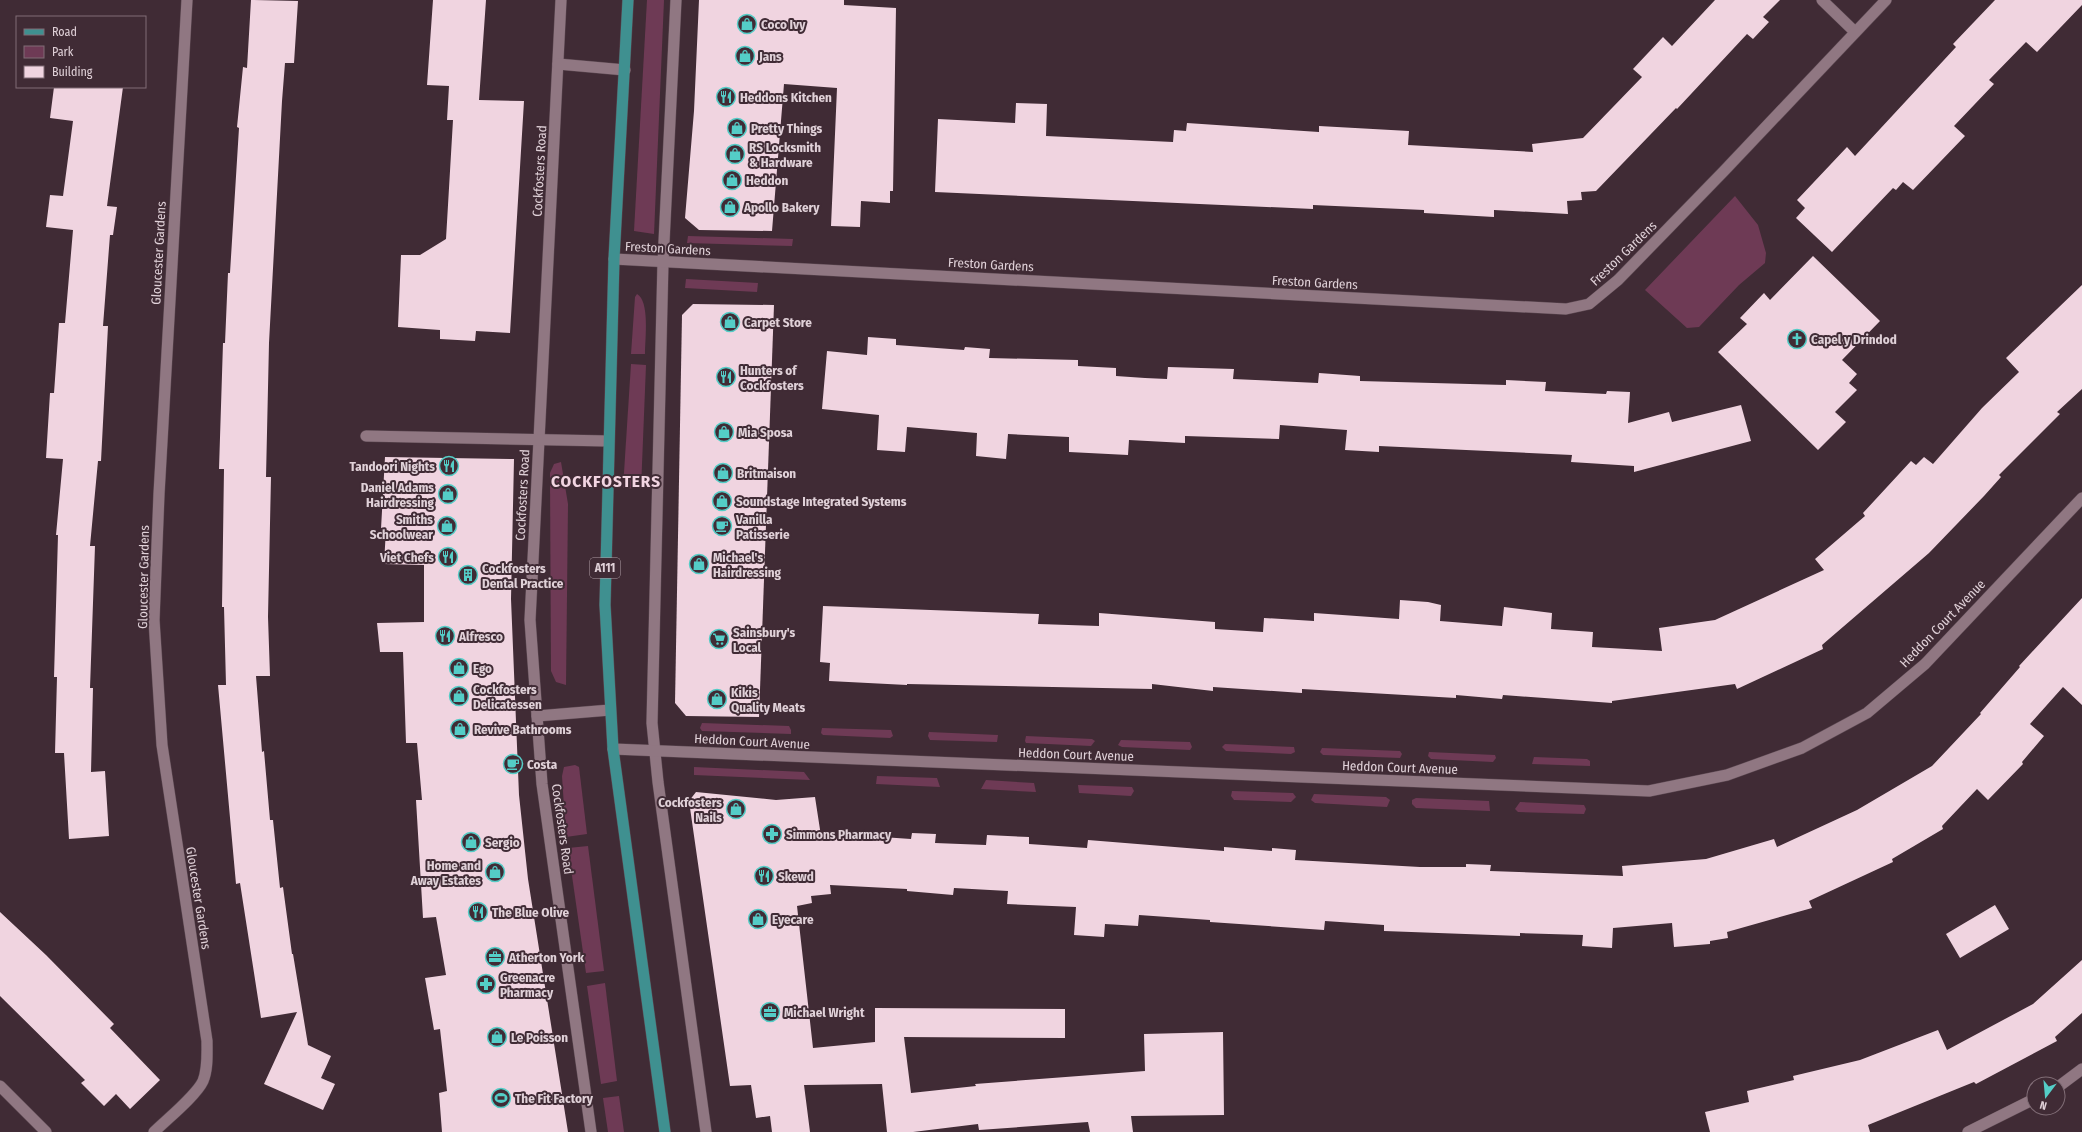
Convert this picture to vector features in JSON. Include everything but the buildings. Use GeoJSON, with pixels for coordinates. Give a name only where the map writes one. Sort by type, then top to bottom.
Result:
{"type":"FeatureCollection","features":[{"type":"Feature","properties":{"kind":"main road","name":"A111"},"geometry":{"type":"LineString","coordinates":[[628,0],[614,259],[608,441],[605,604],[613,749],[664,1132]]}},
{"type":"Feature","properties":{"kind":"street","name":"Gloucester Gardens"},"geometry":{"type":"LineString","coordinates":[[154,1132],[196,1092],[203,1081],[207,1065],[207,1041],[162,745],[154,620],[159,486],[187,0]]}},
{"type":"Feature","properties":{"kind":"street","name":"Cockfosters Road"},"geometry":{"type":"LineString","coordinates":[[561,0],[530,620],[542,784],[591,1132]]}},
{"type":"Feature","properties":{"kind":"street"},"geometry":{"type":"LineString","coordinates":[[676,0],[663,262],[652,722],[706,1132]]}},
{"type":"Feature","properties":{"kind":"street"},"geometry":{"type":"LineString","coordinates":[[1822,0],[1855,32]]}},
{"type":"Feature","properties":{"kind":"street","name":"Freston Gardens"},"geometry":{"type":"LineString","coordinates":[[614,259],[1566,309],[1589,304],[1618,280],[1886,0]]}},
{"type":"Feature","properties":{"kind":"street"},"geometry":{"type":"LineString","coordinates":[[558,64],[624,70]]}},
{"type":"Feature","properties":{"kind":"street"},"geometry":{"type":"LineString","coordinates":[[366,436],[608,441]]}},
{"type":"Feature","properties":{"kind":"street","name":"Heddon Court Avenue"},"geometry":{"type":"LineString","coordinates":[[613,749],[805,758],[1649,791],[1727,775],[1802,748],[1867,713],[1925,664],[2082,498]]}},
{"type":"Feature","properties":{"kind":"street"},"geometry":{"type":"LineString","coordinates":[[537,716],[610,710]]}},
{"type":"Feature","properties":{"kind":"street"},"geometry":{"type":"LineString","coordinates":[[2066,1081],[2082,1069]]}},
{"type":"Feature","properties":{"kind":"street"},"geometry":{"type":"LineString","coordinates":[[0,1086],[46,1132]]}},
{"type":"Feature","properties":{"kind":"street"},"geometry":{"type":"LineString","coordinates":[[1968,1132],[2026,1103]]}},
{"type":"Feature","properties":{"kind":"green space"},"geometry":{"type":"Polygon","coordinates":[[[647,0],[664,0],[654,234],[634,231],[647,0]]]}},
{"type":"Feature","properties":{"kind":"green space"},"geometry":{"type":"Polygon","coordinates":[[[1735,196],[1758,225],[1766,253],[1765,263],[1739,285],[1699,327],[1687,328],[1645,290],[1735,196]]]}},
{"type":"Feature","properties":{"kind":"green space"},"geometry":{"type":"Polygon","coordinates":[[[688,236],[793,239],[792,246],[687,243],[688,236]]]}},
{"type":"Feature","properties":{"kind":"green space"},"geometry":{"type":"Polygon","coordinates":[[[686,279],[758,283],[757,292],[685,288],[686,279]]]}},
{"type":"Feature","properties":{"kind":"green space"},"geometry":{"type":"Polygon","coordinates":[[[637,294],[644,304],[646,321],[645,354],[631,354],[635,297],[637,294]]]}},
{"type":"Feature","properties":{"kind":"green space"},"geometry":{"type":"Polygon","coordinates":[[[631,364],[646,365],[641,489],[623,488],[631,364]]]}},
{"type":"Feature","properties":{"kind":"green space"},"geometry":{"type":"Polygon","coordinates":[[[561,462],[568,504],[566,685],[556,682],[551,671],[550,473],[554,464],[561,462]]]}},
{"type":"Feature","properties":{"kind":"green space"},"geometry":{"type":"Polygon","coordinates":[[[702,723],[789,726],[791,734],[702,731],[700,728],[702,723]]]}},
{"type":"Feature","properties":{"kind":"green space"},"geometry":{"type":"Polygon","coordinates":[[[822,728],[891,730],[893,736],[890,738],[823,735],[821,733],[822,728]]]}},
{"type":"Feature","properties":{"kind":"green space"},"geometry":{"type":"Polygon","coordinates":[[[929,732],[998,735],[997,742],[930,740],[928,736],[929,732]]]}},
{"type":"Feature","properties":{"kind":"green space"},"geometry":{"type":"Polygon","coordinates":[[[1026,736],[1092,739],[1095,741],[1091,746],[1026,743],[1026,736]]]}},
{"type":"Feature","properties":{"kind":"green space"},"geometry":{"type":"Polygon","coordinates":[[[1121,740],[1190,742],[1192,747],[1190,750],[1122,747],[1118,745],[1121,740]]]}},
{"type":"Feature","properties":{"kind":"green space"},"geometry":{"type":"Polygon","coordinates":[[[1225,744],[1294,747],[1295,752],[1291,754],[1226,751],[1222,747],[1225,744]]]}},
{"type":"Feature","properties":{"kind":"green space"},"geometry":{"type":"Polygon","coordinates":[[[1322,748],[1400,751],[1402,754],[1400,758],[1323,755],[1320,752],[1322,748]]]}},
{"type":"Feature","properties":{"kind":"green space"},"geometry":{"type":"Polygon","coordinates":[[[1429,752],[1495,755],[1496,758],[1493,762],[1431,759],[1428,756],[1429,752]]]}},
{"type":"Feature","properties":{"kind":"green space"},"geometry":{"type":"Polygon","coordinates":[[[1534,757],[1587,759],[1590,761],[1590,766],[1532,764],[1534,757]]]}},
{"type":"Feature","properties":{"kind":"green space"},"geometry":{"type":"Polygon","coordinates":[[[575,765],[579,767],[587,834],[566,837],[562,776],[564,767],[575,765]]]}},
{"type":"Feature","properties":{"kind":"green space"},"geometry":{"type":"Polygon","coordinates":[[[694,767],[804,772],[810,780],[694,775],[694,767]]]}},
{"type":"Feature","properties":{"kind":"green space"},"geometry":{"type":"Polygon","coordinates":[[[877,776],[937,778],[940,787],[876,784],[877,776]]]}},
{"type":"Feature","properties":{"kind":"green space"},"geometry":{"type":"Polygon","coordinates":[[[986,780],[1034,783],[1036,792],[981,789],[986,780]]]}},
{"type":"Feature","properties":{"kind":"green space"},"geometry":{"type":"Polygon","coordinates":[[[1078,785],[1132,787],[1134,791],[1131,796],[1079,793],[1078,785]]]}},
{"type":"Feature","properties":{"kind":"green space"},"geometry":{"type":"Polygon","coordinates":[[[1232,791],[1293,793],[1296,797],[1291,802],[1234,800],[1231,796],[1232,791]]]}},
{"type":"Feature","properties":{"kind":"green space"},"geometry":{"type":"Polygon","coordinates":[[[1314,794],[1386,797],[1390,800],[1387,807],[1315,803],[1311,800],[1314,794]]]}},
{"type":"Feature","properties":{"kind":"green space"},"geometry":{"type":"Polygon","coordinates":[[[1416,798],[1489,801],[1490,811],[1416,808],[1412,804],[1412,800],[1416,798]]]}},
{"type":"Feature","properties":{"kind":"green space"},"geometry":{"type":"Polygon","coordinates":[[[1520,802],[1584,805],[1586,809],[1584,814],[1518,812],[1515,809],[1520,802]]]}},
{"type":"Feature","properties":{"kind":"green space"},"geometry":{"type":"Polygon","coordinates":[[[588,846],[604,971],[586,973],[568,848],[588,846]]]}},
{"type":"Feature","properties":{"kind":"green space"},"geometry":{"type":"Polygon","coordinates":[[[605,983],[617,1081],[601,1084],[587,986],[605,983]]]}},
{"type":"Feature","properties":{"kind":"green space"},"geometry":{"type":"Polygon","coordinates":[[[619,1096],[624,1132],[608,1132],[603,1098],[619,1096]]]}},
{"type":"Feature","properties":{"kind":"place","name":"Coco Ivy"},"geometry":{"type":"Point","coordinates":[747,24]}},
{"type":"Feature","properties":{"kind":"place","name":"Jans"},"geometry":{"type":"Point","coordinates":[745,56]}},
{"type":"Feature","properties":{"kind":"place","name":"Heddons Kitchen"},"geometry":{"type":"Point","coordinates":[726,97]}},
{"type":"Feature","properties":{"kind":"place","name":"Pretty Things"},"geometry":{"type":"Point","coordinates":[737,128]}},
{"type":"Feature","properties":{"kind":"place","name":"RS Locksmith & Hardware"},"geometry":{"type":"Point","coordinates":[735,154]}},
{"type":"Feature","properties":{"kind":"place","name":"Heddon"},"geometry":{"type":"Point","coordinates":[732,180]}},
{"type":"Feature","properties":{"kind":"place","name":"Apollo Bakery"},"geometry":{"type":"Point","coordinates":[730,207]}},
{"type":"Feature","properties":{"kind":"place","name":"Carpet Store"},"geometry":{"type":"Point","coordinates":[730,322]}},
{"type":"Feature","properties":{"kind":"place","name":"Capel y Drindod"},"geometry":{"type":"Point","coordinates":[1797,339]}},
{"type":"Feature","properties":{"kind":"place","name":"Hunters of Cockfosters"},"geometry":{"type":"Point","coordinates":[726,377]}},
{"type":"Feature","properties":{"kind":"place","name":"Mia Sposa"},"geometry":{"type":"Point","coordinates":[724,432]}},
{"type":"Feature","properties":{"kind":"place","name":"Tandoori Nights"},"geometry":{"type":"Point","coordinates":[449,466]}},
{"type":"Feature","properties":{"kind":"place","name":"Britmaison"},"geometry":{"type":"Point","coordinates":[723,473]}},
{"type":"Feature","properties":{"kind":"place","name":"Daniel Adams Hairdressing"},"geometry":{"type":"Point","coordinates":[448,494]}},
{"type":"Feature","properties":{"kind":"place","name":"Soundstage Integrated Systems"},"geometry":{"type":"Point","coordinates":[722,501]}},
{"type":"Feature","properties":{"kind":"place","name":"Smiths Schoolwear"},"geometry":{"type":"Point","coordinates":[447,526]}},
{"type":"Feature","properties":{"kind":"place","name":"Vanilla Patisserie"},"geometry":{"type":"Point","coordinates":[722,526]}},
{"type":"Feature","properties":{"kind":"place","name":"Viet Chefs"},"geometry":{"type":"Point","coordinates":[448,557]}},
{"type":"Feature","properties":{"kind":"place","name":"Michael's Hairdressing"},"geometry":{"type":"Point","coordinates":[699,564]}},
{"type":"Feature","properties":{"kind":"place","name":"Cockfosters Dental Practice"},"geometry":{"type":"Point","coordinates":[468,575]}},
{"type":"Feature","properties":{"kind":"place","name":"Alfresco"},"geometry":{"type":"Point","coordinates":[445,636]}},
{"type":"Feature","properties":{"kind":"place","name":"Sainsbury's Local"},"geometry":{"type":"Point","coordinates":[719,639]}},
{"type":"Feature","properties":{"kind":"place","name":"Ego"},"geometry":{"type":"Point","coordinates":[459,668]}},
{"type":"Feature","properties":{"kind":"place","name":"Cockfosters Delicatessen"},"geometry":{"type":"Point","coordinates":[459,696]}},
{"type":"Feature","properties":{"kind":"place","name":"Kikis Quality Meats"},"geometry":{"type":"Point","coordinates":[717,699]}},
{"type":"Feature","properties":{"kind":"place","name":"Revive Bathrooms"},"geometry":{"type":"Point","coordinates":[460,729]}},
{"type":"Feature","properties":{"kind":"place","name":"Costa"},"geometry":{"type":"Point","coordinates":[513,764]}},
{"type":"Feature","properties":{"kind":"place","name":"Cockfosters Nails"},"geometry":{"type":"Point","coordinates":[736,809]}},
{"type":"Feature","properties":{"kind":"place","name":"Simmons Pharmacy"},"geometry":{"type":"Point","coordinates":[772,834]}},
{"type":"Feature","properties":{"kind":"place","name":"Sergio"},"geometry":{"type":"Point","coordinates":[471,842]}},
{"type":"Feature","properties":{"kind":"place","name":"Home and Away Estates"},"geometry":{"type":"Point","coordinates":[495,872]}},
{"type":"Feature","properties":{"kind":"place","name":"Skewd"},"geometry":{"type":"Point","coordinates":[764,876]}},
{"type":"Feature","properties":{"kind":"place","name":"The Blue Olive"},"geometry":{"type":"Point","coordinates":[478,912]}},
{"type":"Feature","properties":{"kind":"place","name":"Eyecare"},"geometry":{"type":"Point","coordinates":[758,919]}},
{"type":"Feature","properties":{"kind":"place","name":"Atherton York"},"geometry":{"type":"Point","coordinates":[495,957]}},
{"type":"Feature","properties":{"kind":"place","name":"Greenacre Pharmacy"},"geometry":{"type":"Point","coordinates":[486,984]}},
{"type":"Feature","properties":{"kind":"place","name":"Michael Wright"},"geometry":{"type":"Point","coordinates":[770,1012]}},
{"type":"Feature","properties":{"kind":"place","name":"Le Poisson"},"geometry":{"type":"Point","coordinates":[497,1037]}},
{"type":"Feature","properties":{"kind":"place","name":"The Fit Factory"},"geometry":{"type":"Point","coordinates":[501,1098]}},
{"type":"Feature","properties":{"kind":"district","name":"COCKFOSTERS"},"geometry":{"type":"Point","coordinates":[606,481]}}]}
